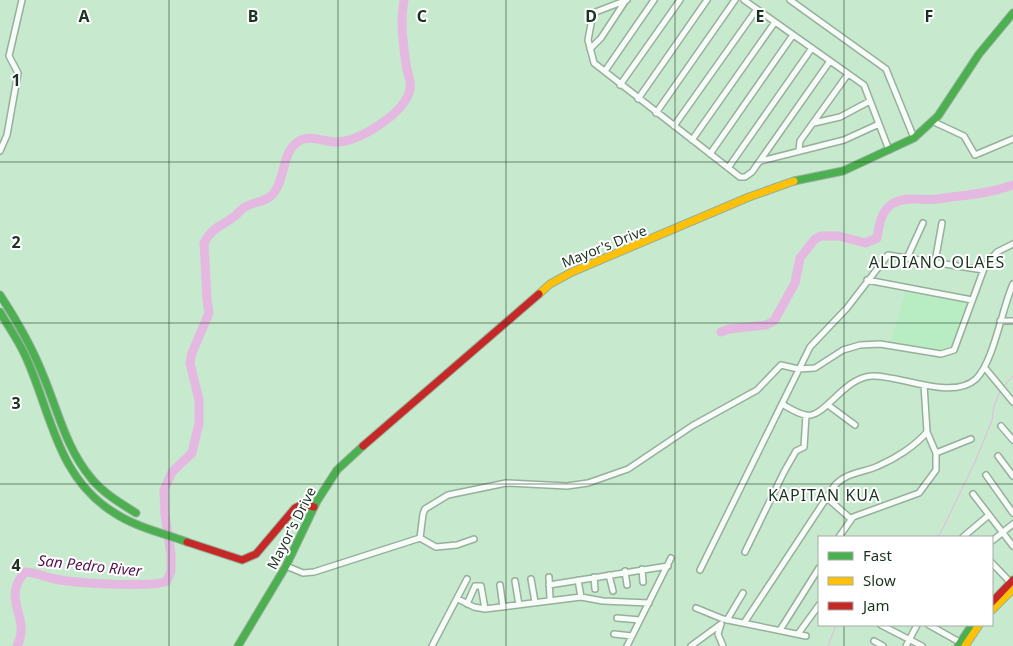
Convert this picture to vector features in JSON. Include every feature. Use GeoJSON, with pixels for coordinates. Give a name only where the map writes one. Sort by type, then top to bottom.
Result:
{"type":"FeatureCollection","features":[{"type":"Feature","properties":{"kind":"street"},"geometry":{"type":"LineString","coordinates":[[0,151],[7,135],[18,73],[9,56],[22,0]]}},
{"type":"Feature","properties":{"kind":"street"},"geometry":{"type":"LineString","coordinates":[[590,49],[601,38],[627,0]]}},
{"type":"Feature","properties":{"kind":"street"},"geometry":{"type":"LineString","coordinates":[[627,0],[593,13],[588,40],[594,63],[740,177],[746,177],[752,172],[830,61]]}},
{"type":"Feature","properties":{"kind":"street"},"geometry":{"type":"LineString","coordinates":[[605,71],[654,0]]}},
{"type":"Feature","properties":{"kind":"street"},"geometry":{"type":"LineString","coordinates":[[620,85],[680,0]]}},
{"type":"Feature","properties":{"kind":"street"},"geometry":{"type":"LineString","coordinates":[[638,99],[707,0]]}},
{"type":"Feature","properties":{"kind":"street"},"geometry":{"type":"LineString","coordinates":[[656,113],[735,0]]}},
{"type":"Feature","properties":{"kind":"street"},"geometry":{"type":"LineString","coordinates":[[744,0],[864,85],[889,150]]}},
{"type":"Feature","properties":{"kind":"street"},"geometry":{"type":"LineString","coordinates":[[790,0],[886,69],[914,138]]}},
{"type":"Feature","properties":{"kind":"street"},"geometry":{"type":"LineString","coordinates":[[674,126],[757,9]]}},
{"type":"Feature","properties":{"kind":"street","name":"Mayor's Drive"},"geometry":{"type":"LineString","coordinates":[[238,646],[286,566],[314,507],[337,470],[347,459],[556,280],[749,197],[786,183],[843,171],[914,138],[934,122],[952,99],[980,54],[1013,13]]}},
{"type":"Feature","properties":{"kind":"street"},"geometry":{"type":"LineString","coordinates":[[692,140],[775,22]]}},
{"type":"Feature","properties":{"kind":"street"},"geometry":{"type":"LineString","coordinates":[[710,154],[794,35]]}},
{"type":"Feature","properties":{"kind":"street"},"geometry":{"type":"LineString","coordinates":[[728,168],[812,48]]}},
{"type":"Feature","properties":{"kind":"street"},"geometry":{"type":"LineString","coordinates":[[799,150],[800,141],[848,74]]}},
{"type":"Feature","properties":{"kind":"street"},"geometry":{"type":"LineString","coordinates":[[814,123],[840,117],[870,101]]}},
{"type":"Feature","properties":{"kind":"street"},"geometry":{"type":"LineString","coordinates":[[934,122],[964,136],[975,155],[1013,139]]}},
{"type":"Feature","properties":{"kind":"street"},"geometry":{"type":"LineString","coordinates":[[760,161],[844,140],[879,124]]}},
{"type":"Feature","properties":{"kind":"street"},"geometry":{"type":"LineString","coordinates":[[908,258],[923,223]]}},
{"type":"Feature","properties":{"kind":"street"},"geometry":{"type":"LineString","coordinates":[[935,262],[942,223]]}},
{"type":"Feature","properties":{"kind":"street"},"geometry":{"type":"LineString","coordinates":[[420,538],[422,514],[425,509],[448,495],[506,483],[567,486],[609,477],[628,469],[692,426],[757,390],[781,366],[798,369],[815,368],[843,350],[860,345],[880,344],[915,351],[948,353],[954,350],[983,270],[997,252],[1013,244]]}},
{"type":"Feature","properties":{"kind":"street"},"geometry":{"type":"LineString","coordinates":[[700,570],[810,347],[847,308],[888,255],[983,270]]}},
{"type":"Feature","properties":{"kind":"street"},"geometry":{"type":"LineString","coordinates":[[867,280],[972,300]]}},
{"type":"Feature","properties":{"kind":"street"},"geometry":{"type":"LineString","coordinates":[[782,404],[806,416],[811,415],[828,405],[845,387],[860,378],[884,376],[940,387],[964,384],[974,380],[985,368],[1013,284]]}},
{"type":"Feature","properties":{"kind":"street"},"geometry":{"type":"LineString","coordinates":[[0,295],[33,351],[69,448],[95,484],[121,505],[136,513]]}},
{"type":"Feature","properties":{"kind":"street"},"geometry":{"type":"LineString","coordinates":[[0,312],[25,355],[55,439],[74,475],[112,512],[129,521],[227,558],[247,559],[256,554],[295,508],[303,504],[314,507]]}},
{"type":"Feature","properties":{"kind":"street"},"geometry":{"type":"LineString","coordinates":[[1000,321],[1013,321]]}},
{"type":"Feature","properties":{"kind":"street"},"geometry":{"type":"LineString","coordinates":[[985,368],[1013,402]]}},
{"type":"Feature","properties":{"kind":"street"},"geometry":{"type":"LineString","coordinates":[[840,536],[851,518],[862,512],[910,498],[920,493],[936,470],[936,453],[927,432],[924,384]]}},
{"type":"Feature","properties":{"kind":"street"},"geometry":{"type":"LineString","coordinates":[[828,405],[855,425]]}},
{"type":"Feature","properties":{"kind":"street"},"geometry":{"type":"LineString","coordinates":[[745,552],[796,451],[804,447],[806,416]]}},
{"type":"Feature","properties":{"kind":"street"},"geometry":{"type":"LineString","coordinates":[[1001,426],[1013,440]]}},
{"type":"Feature","properties":{"kind":"street"},"geometry":{"type":"LineString","coordinates":[[744,623],[826,497],[842,477],[879,466],[917,442],[927,432]]}},
{"type":"Feature","properties":{"kind":"street"},"geometry":{"type":"LineString","coordinates":[[936,453],[971,439]]}},
{"type":"Feature","properties":{"kind":"street"},"geometry":{"type":"LineString","coordinates":[[998,456],[1013,476]]}},
{"type":"Feature","properties":{"kind":"street"},"geometry":{"type":"LineString","coordinates":[[986,475],[1013,513]]}},
{"type":"Feature","properties":{"kind":"street"},"geometry":{"type":"LineString","coordinates":[[972,494],[1013,546]]}},
{"type":"Feature","properties":{"kind":"street"},"geometry":{"type":"LineString","coordinates":[[826,497],[851,518]]}},
{"type":"Feature","properties":{"kind":"street"},"geometry":{"type":"LineString","coordinates":[[964,536],[989,515]]}},
{"type":"Feature","properties":{"kind":"street"},"geometry":{"type":"LineString","coordinates":[[993,540],[1013,524]]}},
{"type":"Feature","properties":{"kind":"street"},"geometry":{"type":"LineString","coordinates":[[286,566],[303,573],[314,572],[420,538],[436,547],[457,545],[474,539]]}},
{"type":"Feature","properties":{"kind":"street"},"geometry":{"type":"LineString","coordinates":[[627,646],[671,558]]}},
{"type":"Feature","properties":{"kind":"street"},"geometry":{"type":"LineString","coordinates":[[993,564],[1012,584],[995,598]]}},
{"type":"Feature","properties":{"kind":"street"},"geometry":{"type":"LineString","coordinates":[[550,585],[668,566]]}},
{"type":"Feature","properties":{"kind":"street"},"geometry":{"type":"LineString","coordinates":[[642,569],[643,582]]}},
{"type":"Feature","properties":{"kind":"street"},"geometry":{"type":"LineString","coordinates":[[780,630],[818,570]]}},
{"type":"Feature","properties":{"kind":"street"},"geometry":{"type":"LineString","coordinates":[[625,572],[627,585]]}},
{"type":"Feature","properties":{"kind":"street"},"geometry":{"type":"LineString","coordinates":[[609,575],[613,591]]}},
{"type":"Feature","properties":{"kind":"street"},"geometry":{"type":"LineString","coordinates":[[549,577],[550,599]]}},
{"type":"Feature","properties":{"kind":"street"},"geometry":{"type":"LineString","coordinates":[[594,577],[595,589]]}},
{"type":"Feature","properties":{"kind":"street"},"geometry":{"type":"LineString","coordinates":[[432,646],[467,579]]}},
{"type":"Feature","properties":{"kind":"street"},"geometry":{"type":"LineString","coordinates":[[531,579],[535,602]]}},
{"type":"Feature","properties":{"kind":"street"},"geometry":{"type":"LineString","coordinates":[[578,580],[581,597]]}},
{"type":"Feature","properties":{"kind":"street"},"geometry":{"type":"LineString","coordinates":[[515,581],[518,605]]}},
{"type":"Feature","properties":{"kind":"street"},"geometry":{"type":"LineString","coordinates":[[500,584],[503,607]]}},
{"type":"Feature","properties":{"kind":"street"},"geometry":{"type":"LineString","coordinates":[[467,604],[475,586],[481,586],[485,609]]}},
{"type":"Feature","properties":{"kind":"street"},"geometry":{"type":"LineString","coordinates":[[723,646],[718,634],[724,621],[743,594]]}},
{"type":"Feature","properties":{"kind":"street"},"geometry":{"type":"LineString","coordinates":[[458,599],[467,604],[485,609],[550,599],[581,597],[603,601],[649,603]]}},
{"type":"Feature","properties":{"kind":"street"},"geometry":{"type":"LineString","coordinates":[[798,634],[818,606]]}},
{"type":"Feature","properties":{"kind":"street"},"geometry":{"type":"LineString","coordinates":[[696,608],[724,621],[744,623],[806,636]]}},
{"type":"Feature","properties":{"kind":"street"},"geometry":{"type":"LineString","coordinates":[[617,618],[640,620]]}},
{"type":"Feature","properties":{"kind":"street"},"geometry":{"type":"LineString","coordinates":[[691,646],[724,621]]}},
{"type":"Feature","properties":{"kind":"street"},"geometry":{"type":"LineString","coordinates":[[883,626],[922,646]]}},
{"type":"Feature","properties":{"kind":"street"},"geometry":{"type":"LineString","coordinates":[[906,646],[917,626]]}},
{"type":"Feature","properties":{"kind":"street"},"geometry":{"type":"LineString","coordinates":[[931,626],[962,645]]}},
{"type":"Feature","properties":{"kind":"street"},"geometry":{"type":"LineString","coordinates":[[962,645],[971,626]]}},
{"type":"Feature","properties":{"kind":"street"},"geometry":{"type":"LineString","coordinates":[[962,645],[979,626]]}},
{"type":"Feature","properties":{"kind":"street"},"geometry":{"type":"LineString","coordinates":[[614,634],[632,636]]}},
{"type":"Feature","properties":{"kind":"street"},"geometry":{"type":"LineString","coordinates":[[874,641],[883,646]]}},
{"type":"Feature","properties":{"kind":"shaded area"},"geometry":{"type":"Polygon","coordinates":[[[905,293],[967,303],[951,346],[937,350],[890,345],[905,293]]]}},
{"type":"Feature","properties":{"kind":"waterway","name":"San Pedro River"},"geometry":{"type":"LineString","coordinates":[[17,646],[21,636],[21,626],[15,600],[15,591],[18,582],[25,572],[79,582],[146,584],[167,581],[171,571],[171,554],[165,515],[164,490],[172,472],[192,453],[199,423],[199,400],[190,363],[192,353],[209,313],[204,243],[214,230],[245,207],[265,200],[273,194],[280,181],[289,152],[299,141],[312,138],[336,142],[356,137],[378,126],[405,101],[410,85],[402,32],[404,0]]}},
{"type":"Feature","properties":{"kind":"waterway"},"geometry":{"type":"LineString","coordinates":[[721,332],[729,329],[766,325],[774,321],[795,283],[800,258],[815,239],[821,236],[839,236],[865,243],[877,238],[885,211],[897,201],[938,199],[976,194],[1013,185]]}},
{"type":"Feature","properties":{"kind":"waterway"},"geometry":{"type":"LineString","coordinates":[[1004,386],[1013,376]]}},
{"type":"Feature","properties":{"kind":"waterway"},"geometry":{"type":"LineString","coordinates":[[937,536],[940,534],[975,462],[992,420],[994,406],[1001,389]]}},
{"type":"Feature","properties":{"kind":"waterway"},"geometry":{"type":"LineString","coordinates":[[828,646],[836,626]]}},
{"type":"Feature","properties":{"kind":"traffic: fast"},"geometry":{"type":"LineString","coordinates":[[794,181],[843,171],[914,138],[938,116],[979,54],[1013,13]]}},
{"type":"Feature","properties":{"kind":"traffic: fast"},"geometry":{"type":"LineString","coordinates":[[0,295],[34,354],[63,429],[82,466],[101,488],[136,513]]}},
{"type":"Feature","properties":{"kind":"traffic: fast"},"geometry":{"type":"LineString","coordinates":[[0,312],[25,355],[57,441],[79,480],[94,497],[113,512],[140,526],[187,542]]}},
{"type":"Feature","properties":{"kind":"traffic: fast"},"geometry":{"type":"LineString","coordinates":[[238,646],[286,566],[317,501],[337,470],[363,446]]}},
{"type":"Feature","properties":{"kind":"traffic: fast"},"geometry":{"type":"LineString","coordinates":[[958,646],[971,626]]}},
{"type":"Feature","properties":{"kind":"traffic: slow"},"geometry":{"type":"LineString","coordinates":[[539,294],[550,284],[572,272],[749,197],[794,181]]}},
{"type":"Feature","properties":{"kind":"traffic: slow"},"geometry":{"type":"LineString","coordinates":[[993,609],[1013,589]]}},
{"type":"Feature","properties":{"kind":"traffic: slow"},"geometry":{"type":"LineString","coordinates":[[965,646],[978,626]]}},
{"type":"Feature","properties":{"kind":"traffic: jam"},"geometry":{"type":"LineString","coordinates":[[363,446],[539,294]]}},
{"type":"Feature","properties":{"kind":"traffic: jam"},"geometry":{"type":"LineString","coordinates":[[187,542],[242,560],[256,554],[295,508],[303,504],[314,507]]}},
{"type":"Feature","properties":{"kind":"traffic: jam"},"geometry":{"type":"LineString","coordinates":[[993,601],[1013,580]]}},
{"type":"Feature","properties":{"kind":"district","name":"ALDIANO OLAES"},"geometry":{"type":"Point","coordinates":[937,262]}},
{"type":"Feature","properties":{"kind":"district","name":"KAPITAN KUA"},"geometry":{"type":"Point","coordinates":[824,495]}}]}
